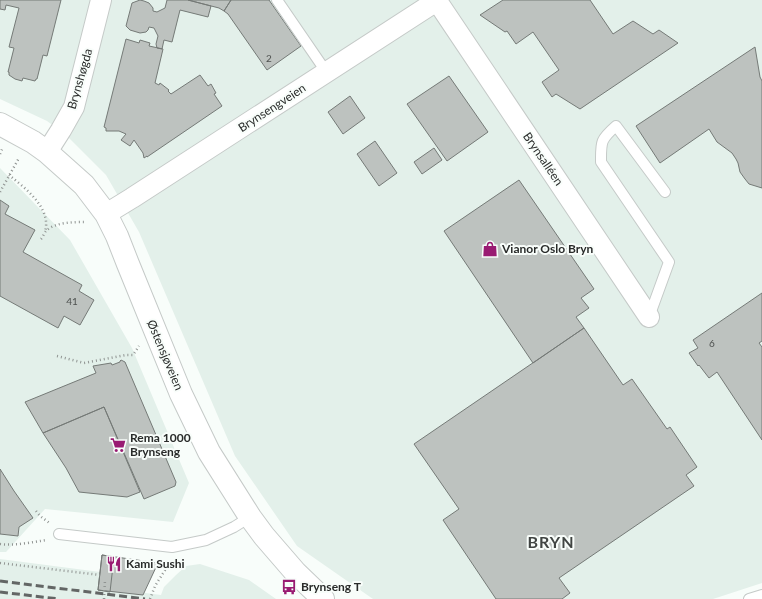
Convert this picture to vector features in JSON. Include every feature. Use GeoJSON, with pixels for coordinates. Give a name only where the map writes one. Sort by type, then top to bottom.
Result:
{"type":"FeatureCollection","features":[{"type":"Feature","properties":{"kind":"main road","name":"Østensjøveien"},"geometry":{"type":"LineString","coordinates":[[0,124],[33,142],[47,152],[84,185],[106,214],[117,236],[181,394],[209,452],[250,517],[264,536],[296,573],[323,599]]}},
{"type":"Feature","properties":{"kind":"street","name":"Brynshøgda"},"geometry":{"type":"LineString","coordinates":[[47,152],[74,107],[101,0]]}},
{"type":"Feature","properties":{"kind":"street","name":"Brynsengveien"},"geometry":{"type":"LineString","coordinates":[[106,214],[437,0]]}},
{"type":"Feature","properties":{"kind":"street","name":"Brynsalléen"},"geometry":{"type":"LineString","coordinates":[[437,0],[649,317]]}},
{"type":"Feature","properties":{"kind":"lane"},"geometry":{"type":"LineString","coordinates":[[276,0],[327,72]]}},
{"type":"Feature","properties":{"kind":"lane"},"geometry":{"type":"LineString","coordinates":[[649,317],[669,262],[601,162],[601,144],[607,134],[616,126],[664,192]]}},
{"type":"Feature","properties":{"kind":"lane"},"geometry":{"type":"LineString","coordinates":[[59,534],[172,547],[206,540],[250,517]]}},
{"type":"Feature","properties":{"kind":"lane"},"geometry":{"type":"LineString","coordinates":[[749,599],[762,595]]}},
{"type":"Feature","properties":{"kind":"path"},"geometry":{"type":"LineString","coordinates":[[0,154],[4,147]]}},
{"type":"Feature","properties":{"kind":"path"},"geometry":{"type":"LineString","coordinates":[[0,192],[19,158]]}},
{"type":"Feature","properties":{"kind":"path"},"geometry":{"type":"LineString","coordinates":[[9,175],[28,191],[40,205],[46,218],[47,226],[41,239]]}},
{"type":"Feature","properties":{"kind":"path"},"geometry":{"type":"LineString","coordinates":[[45,232],[61,224],[86,222]]}},
{"type":"Feature","properties":{"kind":"path"},"geometry":{"type":"LineString","coordinates":[[57,356],[84,363],[133,355],[142,342]]}},
{"type":"Feature","properties":{"kind":"path"},"geometry":{"type":"LineString","coordinates":[[0,544],[22,544],[52,539],[59,534]]}},
{"type":"Feature","properties":{"kind":"path"},"geometry":{"type":"LineString","coordinates":[[150,599],[155,586],[167,567],[172,547]]}},
{"type":"Feature","properties":{"kind":"path"},"geometry":{"type":"LineString","coordinates":[[0,563],[100,575]]}},
{"type":"Feature","properties":{"kind":"path"},"geometry":{"type":"LineString","coordinates":[[104,599],[105,580]]}},
{"type":"Feature","properties":{"kind":"shaded area"},"geometry":{"type":"Polygon","coordinates":[[[0,0],[762,0],[762,583],[713,599],[373,599],[297,546],[235,456],[139,232],[106,175],[68,137],[47,121],[0,99],[0,0]]]}},
{"type":"Feature","properties":{"kind":"shaded area"},"geometry":{"type":"Polygon","coordinates":[[[0,168],[70,240],[132,348],[189,483],[173,522],[45,509],[6,552],[0,552],[0,168]]]}},
{"type":"Feature","properties":{"kind":"shaded area"},"geometry":{"type":"Polygon","coordinates":[[[0,559],[100,572],[99,587],[161,595],[164,587],[186,566],[200,564],[249,580],[276,599],[0,599],[0,559]]]}},
{"type":"Feature","properties":{"kind":"building"},"geometry":{"type":"Polygon","coordinates":[[[0,0],[61,0],[47,56],[43,55],[37,79],[35,81],[23,78],[22,81],[9,75],[8,72],[14,48],[9,47],[19,8],[6,5],[5,10],[0,9],[0,0]]]}},
{"type":"Feature","properties":{"kind":"building"},"geometry":{"type":"Polygon","coordinates":[[[140,0],[149,3],[153,8],[153,11],[157,12],[165,8],[167,0],[188,0],[211,6],[208,17],[180,10],[172,42],[164,40],[162,49],[157,48],[156,44],[158,36],[154,28],[149,27],[146,32],[140,33],[130,30],[126,26],[132,3],[140,0]]]}},
{"type":"Feature","properties":{"kind":"building"},"geometry":{"type":"Polygon","coordinates":[[[188,0],[231,0],[224,11],[219,8],[188,0]]]}},
{"type":"Feature","properties":{"kind":"building"},"geometry":{"type":"Polygon","coordinates":[[[231,0],[269,0],[301,46],[267,70],[228,14],[224,11],[231,0]]]}},
{"type":"Feature","properties":{"kind":"building"},"geometry":{"type":"Polygon","coordinates":[[[503,0],[590,0],[613,34],[633,21],[653,34],[659,30],[678,43],[580,109],[556,94],[552,97],[542,82],[559,70],[533,32],[516,44],[507,31],[505,32],[480,15],[503,0]]]}},
{"type":"Feature","properties":{"kind":"building"},"geometry":{"type":"Polygon","coordinates":[[[126,39],[139,43],[140,40],[150,43],[149,46],[163,49],[155,83],[159,85],[160,83],[169,90],[168,91],[171,94],[200,75],[208,86],[211,84],[216,93],[214,94],[222,106],[144,158],[143,153],[134,140],[130,146],[121,140],[126,134],[119,131],[106,131],[106,128],[104,127],[126,39]]]}},
{"type":"Feature","properties":{"kind":"building"},"geometry":{"type":"Polygon","coordinates":[[[755,47],[762,81],[762,188],[749,184],[740,172],[738,163],[732,153],[717,142],[709,129],[660,163],[636,126],[755,47]]]}},
{"type":"Feature","properties":{"kind":"building"},"geometry":{"type":"Polygon","coordinates":[[[449,76],[488,132],[447,161],[407,104],[449,76]]]}},
{"type":"Feature","properties":{"kind":"building"},"geometry":{"type":"Polygon","coordinates":[[[350,96],[365,118],[343,134],[328,112],[350,96]]]}},
{"type":"Feature","properties":{"kind":"building"},"geometry":{"type":"Polygon","coordinates":[[[375,141],[397,173],[379,186],[357,154],[375,141]]]}},
{"type":"Feature","properties":{"kind":"building"},"geometry":{"type":"Polygon","coordinates":[[[434,148],[442,160],[422,174],[414,162],[434,148]]]}},
{"type":"Feature","properties":{"kind":"building"},"geometry":{"type":"Polygon","coordinates":[[[519,180],[594,289],[581,298],[589,308],[576,317],[584,328],[533,363],[444,231],[519,180]]]}},
{"type":"Feature","properties":{"kind":"building"},"geometry":{"type":"Polygon","coordinates":[[[0,200],[9,206],[5,214],[35,230],[23,252],[82,285],[79,291],[94,300],[80,325],[64,316],[58,328],[0,296],[0,200]]]}},
{"type":"Feature","properties":{"kind":"building"},"geometry":{"type":"Polygon","coordinates":[[[762,293],[762,341],[759,343],[762,347],[762,440],[717,372],[709,378],[689,353],[698,348],[693,340],[762,293]]]}},
{"type":"Feature","properties":{"kind":"building"},"geometry":{"type":"Polygon","coordinates":[[[584,328],[623,385],[632,379],[667,429],[670,427],[697,467],[686,475],[694,486],[559,578],[570,593],[562,599],[496,599],[443,520],[459,509],[414,444],[584,328]]]}},
{"type":"Feature","properties":{"kind":"building"},"geometry":{"type":"Polygon","coordinates":[[[121,360],[125,362],[176,482],[175,486],[144,499],[104,407],[43,433],[25,402],[96,373],[93,366],[111,363],[112,365],[120,362],[121,360]]]}},
{"type":"Feature","properties":{"kind":"building"},"geometry":{"type":"Polygon","coordinates":[[[104,407],[140,492],[127,497],[79,492],[66,468],[43,433],[104,407]]]}},
{"type":"Feature","properties":{"kind":"building"},"geometry":{"type":"Polygon","coordinates":[[[0,469],[33,518],[19,527],[18,536],[0,534],[0,469]]]}},
{"type":"Feature","properties":{"kind":"building"},"geometry":{"type":"Polygon","coordinates":[[[102,555],[114,557],[110,592],[98,590],[102,555]]]}},
{"type":"Feature","properties":{"kind":"building"},"geometry":{"type":"Polygon","coordinates":[[[102,555],[158,563],[143,595],[98,590],[102,555]]]}},
{"type":"Feature","properties":{"kind":"railway"},"geometry":{"type":"LineString","coordinates":[[0,581],[145,599]]}},
{"type":"Feature","properties":{"kind":"railway"},"geometry":{"type":"LineString","coordinates":[[0,592],[59,599]]}},
{"type":"Feature","properties":{"kind":"place","name":"Vianor Oslo Bryn"},"geometry":{"type":"Point","coordinates":[490,249]}},
{"type":"Feature","properties":{"kind":"place","name":"Rema 1000 Brynseng"},"geometry":{"type":"Point","coordinates":[118,445]}},
{"type":"Feature","properties":{"kind":"place","name":"Kami Sushi"},"geometry":{"type":"Point","coordinates":[114,564]}},
{"type":"Feature","properties":{"kind":"place","name":"Brynseng T"},"geometry":{"type":"Point","coordinates":[289,587]}},
{"type":"Feature","properties":{"kind":"district","name":"BRYN"},"geometry":{"type":"Point","coordinates":[551,542]}}]}
